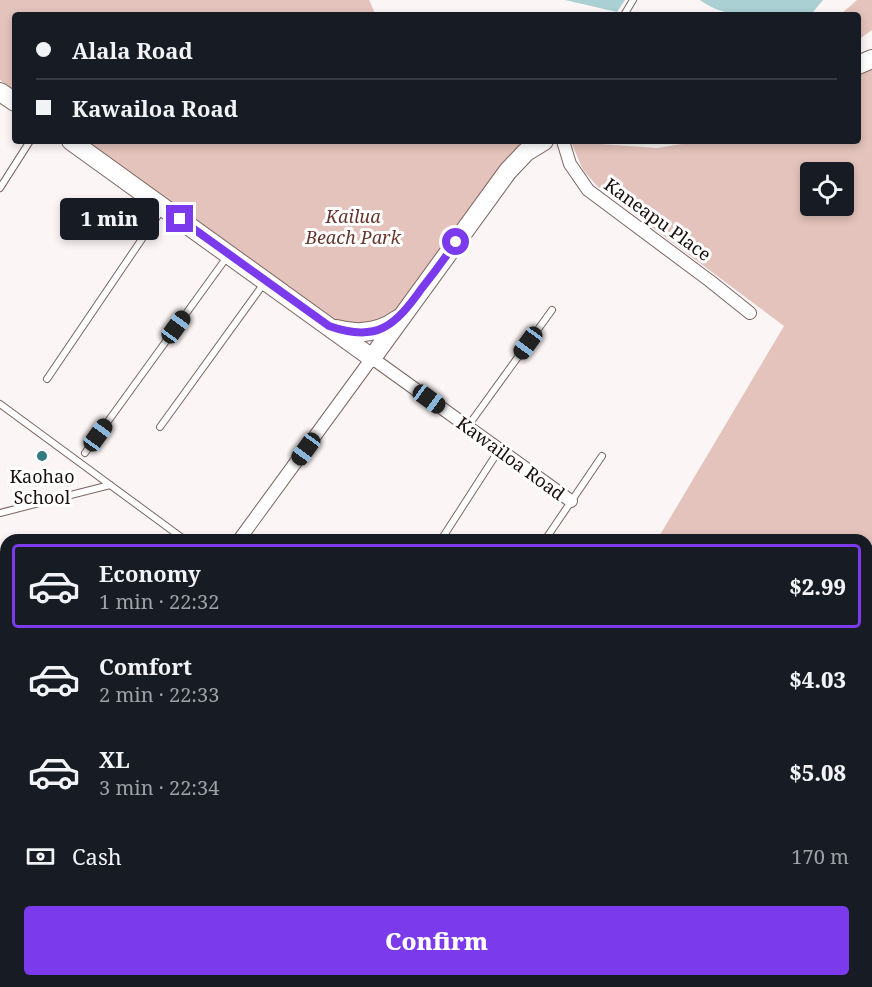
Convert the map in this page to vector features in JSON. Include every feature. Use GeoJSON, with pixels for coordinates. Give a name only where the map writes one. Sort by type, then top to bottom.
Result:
{"type":"FeatureCollection","features":[{"type":"Feature","properties":{"kind":"street","name":"Kawailoa Road"},"geometry":{"type":"LineString","coordinates":[[76,144],[571,501]]}},
{"type":"Feature","properties":{"kind":"street"},"geometry":{"type":"LineString","coordinates":[[243,534],[508,171],[526,152],[539,144]]}},
{"type":"Feature","properties":{"kind":"street","name":"Kaneapu Place"},"geometry":{"type":"LineString","coordinates":[[564,144],[570,164],[588,190],[710,280],[750,313]]}},
{"type":"Feature","properties":{"kind":"street"},"geometry":{"type":"LineString","coordinates":[[329,326],[347,332],[365,332],[386,327],[404,314]]}},
{"type":"Feature","properties":{"kind":"lane"},"geometry":{"type":"LineString","coordinates":[[0,188],[28,144]]}},
{"type":"Feature","properties":{"kind":"lane"},"geometry":{"type":"LineString","coordinates":[[47,379],[164,207]]}},
{"type":"Feature","properties":{"kind":"lane"},"geometry":{"type":"LineString","coordinates":[[85,453],[228,255]]}},
{"type":"Feature","properties":{"kind":"lane"},"geometry":{"type":"LineString","coordinates":[[160,427],[266,282]]}},
{"type":"Feature","properties":{"kind":"lane"},"geometry":{"type":"LineString","coordinates":[[468,427],[552,309]]}},
{"type":"Feature","properties":{"kind":"lane"},"geometry":{"type":"LineString","coordinates":[[0,404],[177,534]]}},
{"type":"Feature","properties":{"kind":"lane"},"geometry":{"type":"LineString","coordinates":[[445,534],[499,450]]}},
{"type":"Feature","properties":{"kind":"lane"},"geometry":{"type":"LineString","coordinates":[[549,534],[602,456]]}},
{"type":"Feature","properties":{"kind":"lane"},"geometry":{"type":"LineString","coordinates":[[0,513],[110,485]]}},
{"type":"Feature","properties":{"kind":"green space"},"geometry":{"type":"Polygon","coordinates":[[[0,0],[369,0],[375,12],[12,12],[12,89],[0,80],[0,0]]]}},
{"type":"Feature","properties":{"kind":"green space"},"geometry":{"type":"Polygon","coordinates":[[[857,0],[872,0],[872,30],[861,38],[861,12],[843,12],[857,0]]]}},
{"type":"Feature","properties":{"kind":"green space"},"geometry":{"type":"Polygon","coordinates":[[[872,70],[872,534],[661,534],[784,326],[597,186],[583,170],[572,144],[657,148],[682,144],[861,144],[861,75],[872,70]]]}},
{"type":"Feature","properties":{"kind":"green space","name":"Kailua Beach Park"},"geometry":{"type":"Polygon","coordinates":[[[89,144],[522,144],[400,307],[376,321],[367,323],[350,323],[331,318],[89,144]]]}},
{"type":"Feature","properties":{"kind":"water"},"geometry":{"type":"Polygon","coordinates":[[[565,0],[625,0],[617,12],[565,0]]]}},
{"type":"Feature","properties":{"kind":"water"},"geometry":{"type":"Polygon","coordinates":[[[700,0],[823,0],[813,12],[724,12],[700,0]]]}},
{"type":"Feature","properties":{"kind":"place","name":"Kaohao School"},"geometry":{"type":"Point","coordinates":[42,456]}},
{"type":"Feature","properties":{"kind":"route"},"geometry":{"type":"LineString","coordinates":[[180,219],[329,326],[356,333],[376,331],[396,321],[404,314],[456,242]]}}]}
